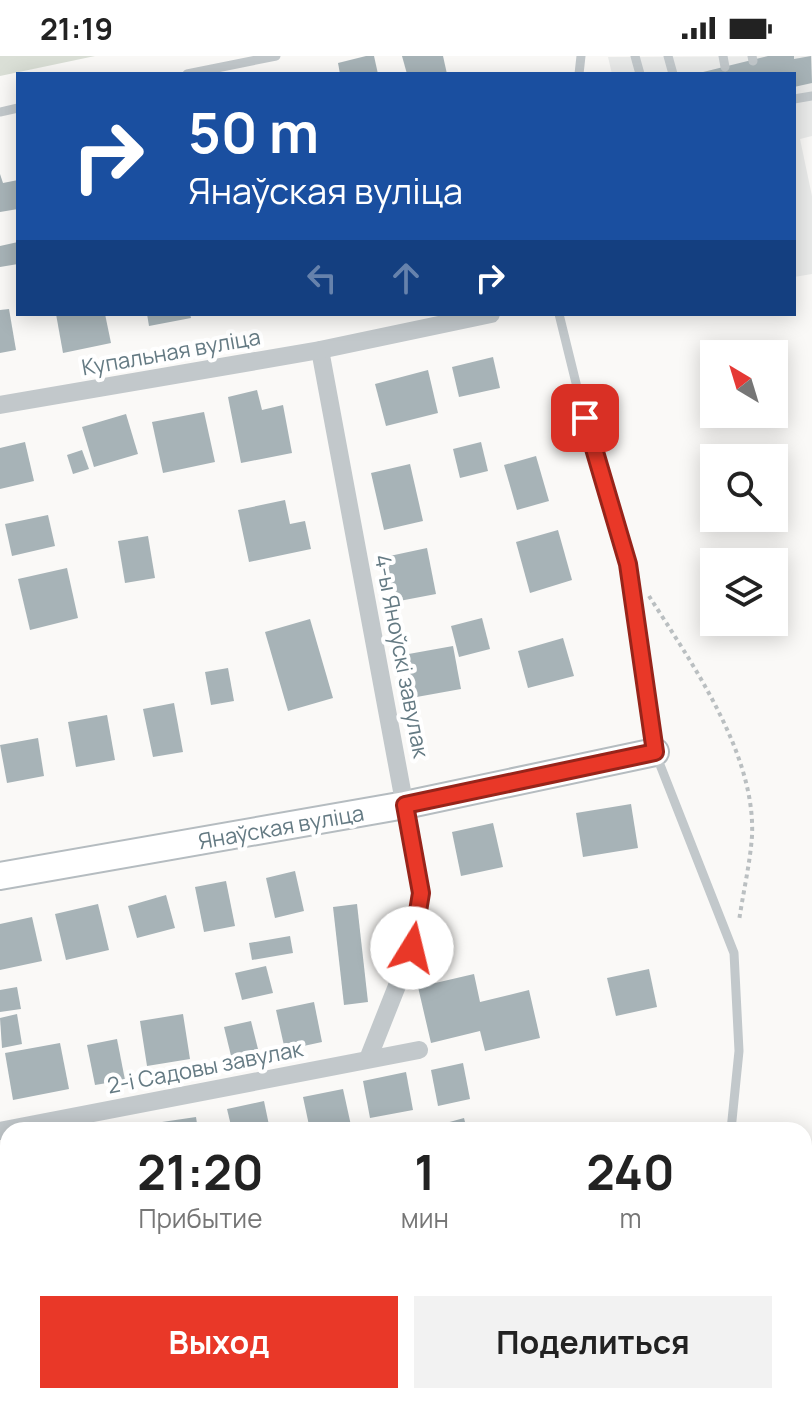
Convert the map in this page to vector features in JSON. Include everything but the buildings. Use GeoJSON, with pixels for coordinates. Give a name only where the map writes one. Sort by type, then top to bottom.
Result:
{"type":"FeatureCollection","features":[{"type":"Feature","properties":{"kind":"street","name":"Купальная вуліца"},"geometry":{"type":"LineString","coordinates":[[0,405],[320,350],[482,316]]}},
{"type":"Feature","properties":{"kind":"street","name":"4-ы Яноўскі завулак"},"geometry":{"type":"LineString","coordinates":[[320,350],[421,893],[412,948],[368,1059]]}},
{"type":"Feature","properties":{"kind":"street","name":"Янаўская вуліца"},"geometry":{"type":"LineString","coordinates":[[0,876],[405,805],[655,752]]}},
{"type":"Feature","properties":{"kind":"street","name":"2-і Садовы завулак"},"geometry":{"type":"LineString","coordinates":[[46,1122],[419,1050]]}},
{"type":"Feature","properties":{"kind":"lane"},"geometry":{"type":"LineString","coordinates":[[197,72],[276,56]]}},
{"type":"Feature","properties":{"kind":"lane"},"geometry":{"type":"LineString","coordinates":[[723,56],[725,67]]}},
{"type":"Feature","properties":{"kind":"lane"},"geometry":{"type":"LineString","coordinates":[[559,316],[591,444],[628,564],[655,752],[734,953],[739,1051],[732,1122]]}},
{"type":"Feature","properties":{"kind":"path"},"geometry":{"type":"LineString","coordinates":[[628,564],[698,673],[740,755],[752,833],[734,953]]}},
{"type":"Feature","properties":{"kind":"shaded area"},"geometry":{"type":"Polygon","coordinates":[[[0,56],[95,56],[16,72],[0,76],[0,56]]]}},
{"type":"Feature","properties":{"kind":"shaded area"},"geometry":{"type":"Polygon","coordinates":[[[812,56],[812,136],[800,139],[812,196],[812,274],[796,277],[796,72],[612,72],[608,57],[812,56]]]}},
{"type":"Feature","properties":{"kind":"route"},"geometry":{"type":"LineString","coordinates":[[412,948],[421,893],[405,805],[655,752],[628,564],[585,418]]}}]}
